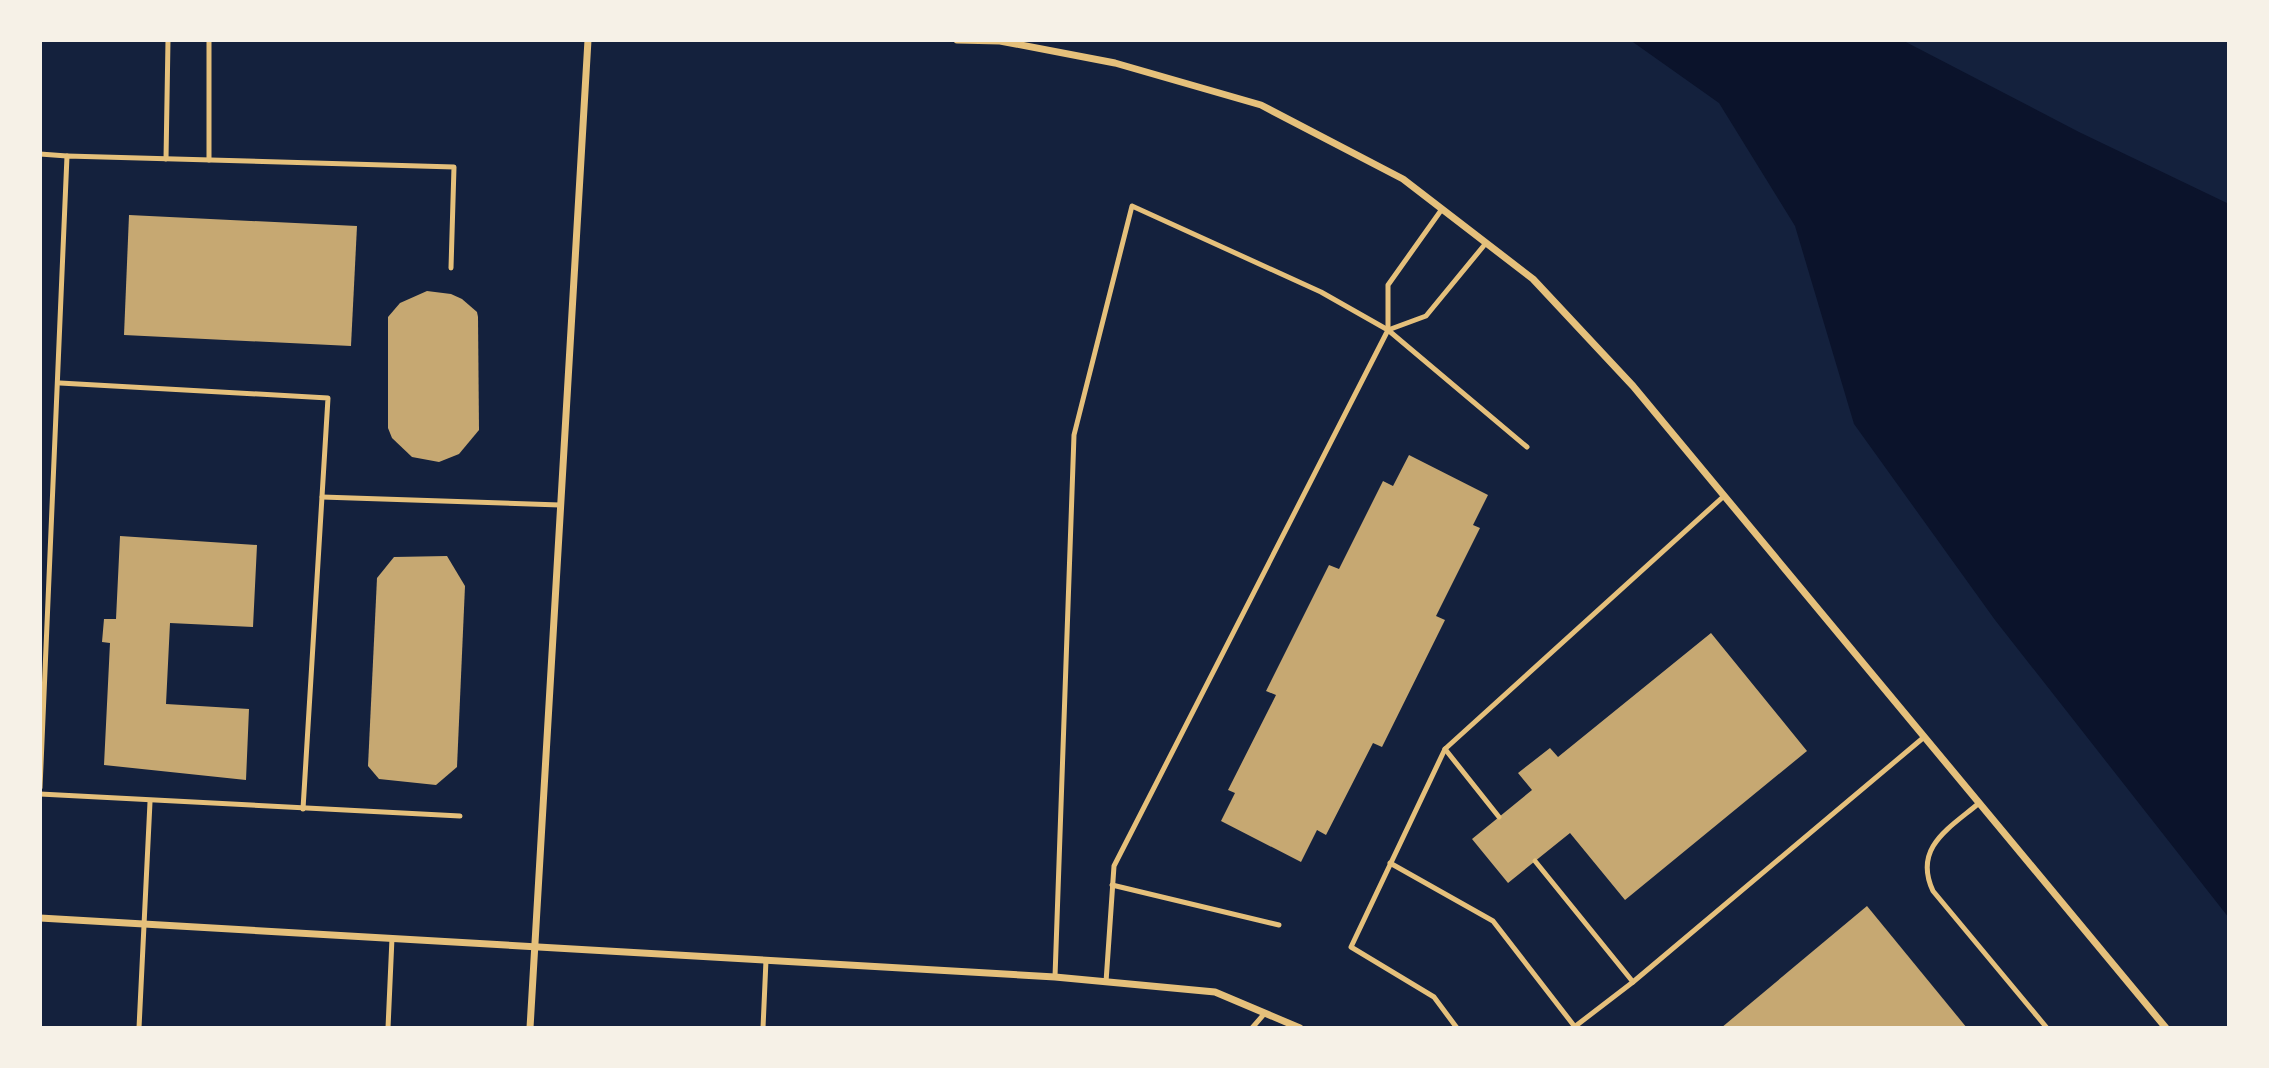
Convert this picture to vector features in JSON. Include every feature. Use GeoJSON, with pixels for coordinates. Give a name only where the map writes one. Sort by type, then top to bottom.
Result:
{"type":"FeatureCollection","features":[{"type":"Feature","properties":{"kind":"street"},"geometry":{"type":"LineString","coordinates":[[530,1028],[588,40]]}},
{"type":"Feature","properties":{"kind":"street"},"geometry":{"type":"LineString","coordinates":[[957,40],[1000,41],[1115,63],[1261,105],[1403,179],[1532,279],[1633,386],[2166,1028]]}},
{"type":"Feature","properties":{"kind":"street"},"geometry":{"type":"LineString","coordinates":[[40,918],[1055,977],[1215,992],[1300,1028]]}},
{"type":"Feature","properties":{"kind":"lane"},"geometry":{"type":"LineString","coordinates":[[166,159],[167,40]]}},
{"type":"Feature","properties":{"kind":"lane"},"geometry":{"type":"LineString","coordinates":[[209,40],[209,160]]}},
{"type":"Feature","properties":{"kind":"lane"},"geometry":{"type":"LineString","coordinates":[[40,154],[454,167],[451,268]]}},
{"type":"Feature","properties":{"kind":"lane"},"geometry":{"type":"LineString","coordinates":[[40,788],[60,383],[67,156]]}},
{"type":"Feature","properties":{"kind":"lane"},"geometry":{"type":"LineString","coordinates":[[1055,977],[1074,435],[1132,206],[1321,292],[1388,330],[1527,447]]}},
{"type":"Feature","properties":{"kind":"lane"},"geometry":{"type":"LineString","coordinates":[[1106,982],[1114,866],[1388,330],[1388,285],[1442,209]]}},
{"type":"Feature","properties":{"kind":"lane"},"geometry":{"type":"LineString","coordinates":[[1388,330],[1426,316],[1486,243]]}},
{"type":"Feature","properties":{"kind":"lane"},"geometry":{"type":"LineString","coordinates":[[60,383],[328,398],[303,809]]}},
{"type":"Feature","properties":{"kind":"lane"},"geometry":{"type":"LineString","coordinates":[[1457,1028],[1434,997],[1350,947],[1445,749],[1724,496]]}},
{"type":"Feature","properties":{"kind":"lane"},"geometry":{"type":"LineString","coordinates":[[322,497],[560,505]]}},
{"type":"Feature","properties":{"kind":"lane"},"geometry":{"type":"LineString","coordinates":[[1390,863],[1493,921],[1574,1027],[1633,982],[1923,738]]}},
{"type":"Feature","properties":{"kind":"lane"},"geometry":{"type":"LineString","coordinates":[[1445,749],[1499,817]]}},
{"type":"Feature","properties":{"kind":"lane"},"geometry":{"type":"LineString","coordinates":[[40,794],[149,802],[460,816]]}},
{"type":"Feature","properties":{"kind":"lane"},"geometry":{"type":"LineString","coordinates":[[139,1028],[149,802]]}},
{"type":"Feature","properties":{"kind":"lane"},"geometry":{"type":"LineString","coordinates":[[1978,804],[1939,837],[1930,850],[1926,876],[1933,891],[2047,1028]]}},
{"type":"Feature","properties":{"kind":"lane"},"geometry":{"type":"LineString","coordinates":[[1535,861],[1633,982]]}},
{"type":"Feature","properties":{"kind":"lane"},"geometry":{"type":"LineString","coordinates":[[1112,885],[1279,925]]}},
{"type":"Feature","properties":{"kind":"lane"},"geometry":{"type":"LineString","coordinates":[[388,1028],[392,938]]}},
{"type":"Feature","properties":{"kind":"lane"},"geometry":{"type":"LineString","coordinates":[[763,1028],[766,960]]}},
{"type":"Feature","properties":{"kind":"lane"},"geometry":{"type":"LineString","coordinates":[[1252,1028],[1265,1013]]}},
{"type":"Feature","properties":{"kind":"water"},"geometry":{"type":"Polygon","coordinates":[[[1630,40],[1902,40],[2079,132],[2229,204],[2229,918],[1995,620],[1854,424],[1795,226],[1719,103],[1630,40]]]}},
{"type":"Feature","properties":{"kind":"building"},"geometry":{"type":"Polygon","coordinates":[[[129,215],[357,226],[351,346],[124,335],[129,215]]]}},
{"type":"Feature","properties":{"kind":"building"},"geometry":{"type":"Polygon","coordinates":[[[427,291],[451,294],[462,299],[477,312],[478,317],[479,430],[459,454],[439,462],[412,457],[392,438],[388,428],[388,317],[400,303],[427,291]]]}},
{"type":"Feature","properties":{"kind":"building"},"geometry":{"type":"Polygon","coordinates":[[[1409,455],[1488,495],[1473,525],[1480,528],[1436,616],[1445,620],[1382,747],[1373,743],[1326,835],[1317,830],[1301,862],[1221,821],[1235,793],[1228,790],[1276,695],[1266,691],[1329,565],[1339,569],[1383,481],[1393,486],[1409,455]]]}},
{"type":"Feature","properties":{"kind":"building"},"geometry":{"type":"Polygon","coordinates":[[[120,536],[257,545],[253,627],[170,623],[166,704],[249,709],[246,780],[104,765],[110,643],[102,642],[104,619],[116,619],[120,536]]]}},
{"type":"Feature","properties":{"kind":"building"},"geometry":{"type":"Polygon","coordinates":[[[447,556],[465,586],[457,767],[436,785],[379,779],[368,766],[377,578],[394,557],[447,556]]]}},
{"type":"Feature","properties":{"kind":"building"},"geometry":{"type":"Polygon","coordinates":[[[1711,633],[1807,751],[1625,900],[1570,833],[1508,883],[1472,839],[1532,790],[1518,773],[1550,748],[1558,757],[1711,633]]]}},
{"type":"Feature","properties":{"kind":"building"},"geometry":{"type":"Polygon","coordinates":[[[1867,906],[1967,1028],[1721,1028],[1867,906]]]}}]}
